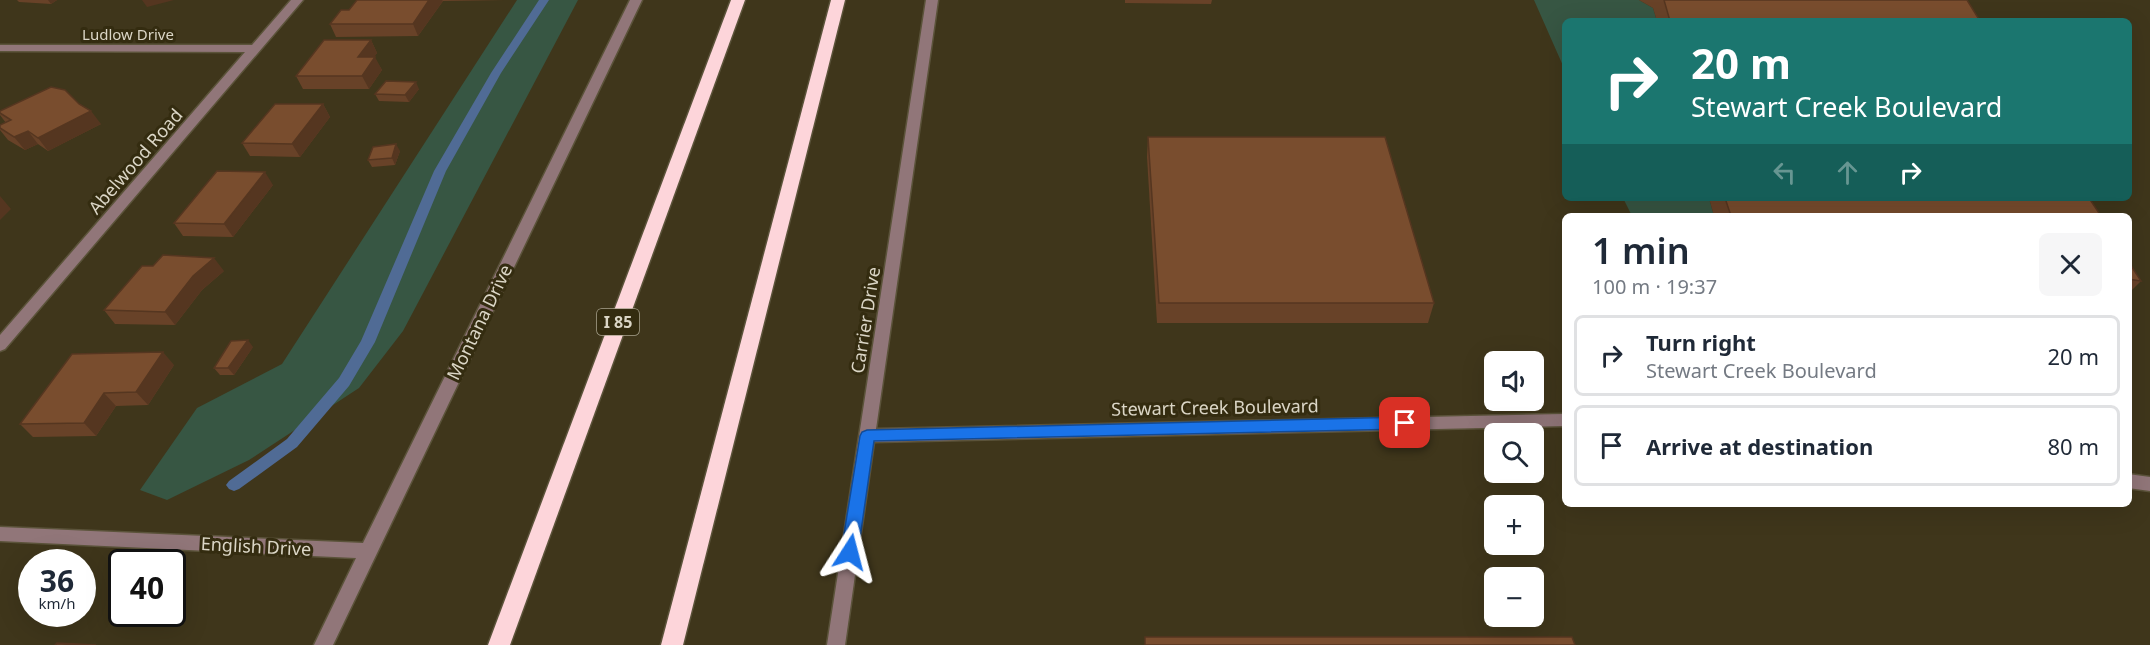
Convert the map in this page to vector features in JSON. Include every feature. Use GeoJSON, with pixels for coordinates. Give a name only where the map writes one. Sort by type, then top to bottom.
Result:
{"type":"FeatureCollection","features":[{"type":"Feature","properties":{"kind":"highway","name":"I 85"},"geometry":{"type":"LineString","coordinates":[[499,645],[738,0]]}},
{"type":"Feature","properties":{"kind":"highway"},"geometry":{"type":"LineString","coordinates":[[672,645],[838,0]]}},
{"type":"Feature","properties":{"kind":"street","name":"Abelwood Road"},"geometry":{"type":"LineString","coordinates":[[0,345],[297,0]]}},
{"type":"Feature","properties":{"kind":"street","name":"Montana Drive"},"geometry":{"type":"LineString","coordinates":[[323,645],[636,0]]}},
{"type":"Feature","properties":{"kind":"street","name":"Carrier Drive"},"geometry":{"type":"LineString","coordinates":[[836,645],[933,0]]}},
{"type":"Feature","properties":{"kind":"street","name":"Ludlow Drive"},"geometry":{"type":"LineString","coordinates":[[0,48],[255,49]]}},
{"type":"Feature","properties":{"kind":"street","name":"Stewart Creek Boulevard"},"geometry":{"type":"LineString","coordinates":[[867,436],[1562,420]]}},
{"type":"Feature","properties":{"kind":"street"},"geometry":{"type":"LineString","coordinates":[[2132,482],[2150,484]]}},
{"type":"Feature","properties":{"kind":"street","name":"English Drive"},"geometry":{"type":"LineString","coordinates":[[0,534],[369,551]]}},
{"type":"Feature","properties":{"kind":"green space"},"geometry":{"type":"Polygon","coordinates":[[[517,0],[578,0],[403,331],[359,388],[249,460],[167,500],[140,490],[197,408],[282,364],[517,0]]]}},
{"type":"Feature","properties":{"kind":"green space"},"geometry":{"type":"Polygon","coordinates":[[[1534,0],[1639,0],[1653,8],[1656,18],[1562,18],[1562,63],[1534,0]]]}},
{"type":"Feature","properties":{"kind":"green space"},"geometry":{"type":"Polygon","coordinates":[[[1624,201],[1710,201],[1713,213],[1630,213],[1624,201]]]}},
{"type":"Feature","properties":{"kind":"building"},"geometry":{"type":"Polygon","coordinates":[[[357,0],[429,0],[413,24],[330,24],[341,10],[349,10],[357,0]]]}},
{"type":"Feature","properties":{"kind":"building"},"geometry":{"type":"Polygon","coordinates":[[[1664,0],[1967,0],[1978,18],[1669,18],[1664,0]]]}},
{"type":"Feature","properties":{"kind":"building"},"geometry":{"type":"Polygon","coordinates":[[[324,40],[371,40],[358,57],[375,57],[362,76],[296,76],[324,40]]]}},
{"type":"Feature","properties":{"kind":"building"},"geometry":{"type":"Polygon","coordinates":[[[386,81],[416,82],[405,95],[375,94],[386,81]]]}},
{"type":"Feature","properties":{"kind":"building"},"geometry":{"type":"Polygon","coordinates":[[[51,87],[65,90],[79,104],[91,111],[38,138],[28,131],[14,137],[0,128],[0,125],[11,120],[0,111],[51,87]]]}},
{"type":"Feature","properties":{"kind":"building"},"geometry":{"type":"Polygon","coordinates":[[[275,104],[323,104],[292,144],[242,143],[275,104]]]}},
{"type":"Feature","properties":{"kind":"building"},"geometry":{"type":"Polygon","coordinates":[[[1148,137],[1385,137],[1434,303],[1159,303],[1148,137]]]}},
{"type":"Feature","properties":{"kind":"building"},"geometry":{"type":"Polygon","coordinates":[[[396,144],[392,158],[368,160],[373,147],[396,144]]]}},
{"type":"Feature","properties":{"kind":"building"},"geometry":{"type":"Polygon","coordinates":[[[217,171],[265,172],[224,224],[174,223],[217,171]]]}},
{"type":"Feature","properties":{"kind":"building"},"geometry":{"type":"Polygon","coordinates":[[[1726,201],[2091,201],[2099,213],[1730,213],[1726,201]]]}},
{"type":"Feature","properties":{"kind":"building"},"geometry":{"type":"Polygon","coordinates":[[[163,255],[214,258],[193,276],[165,312],[104,310],[142,266],[153,266],[163,255]]]}},
{"type":"Feature","properties":{"kind":"building"},"geometry":{"type":"Polygon","coordinates":[[[2132,267],[2141,281],[2132,280],[2132,267]]]}},
{"type":"Feature","properties":{"kind":"building"},"geometry":{"type":"Polygon","coordinates":[[[248,340],[228,368],[214,368],[231,341],[248,340]]]}},
{"type":"Feature","properties":{"kind":"building"},"geometry":{"type":"Polygon","coordinates":[[[163,352],[136,392],[104,393],[84,423],[20,424],[72,354],[163,352]]]}},
{"type":"Feature","properties":{"kind":"building"},"geometry":{"type":"Polygon","coordinates":[[[1145,637],[1572,637],[1575,645],[1145,645],[1145,637]]]}},
{"type":"Feature","properties":{"kind":"building"},"geometry":{"type":"Polygon","coordinates":[[[57,643],[96,645],[55,645],[57,643]]]}},
{"type":"Feature","properties":{"kind":"waterway"},"geometry":{"type":"LineString","coordinates":[[234,485],[292,443],[344,382],[368,342],[440,171],[496,73],[544,0]]}},
{"type":"Feature","properties":{"kind":"route"},"geometry":{"type":"LineString","coordinates":[[850,552],[867,436],[1405,423]]}}]}
